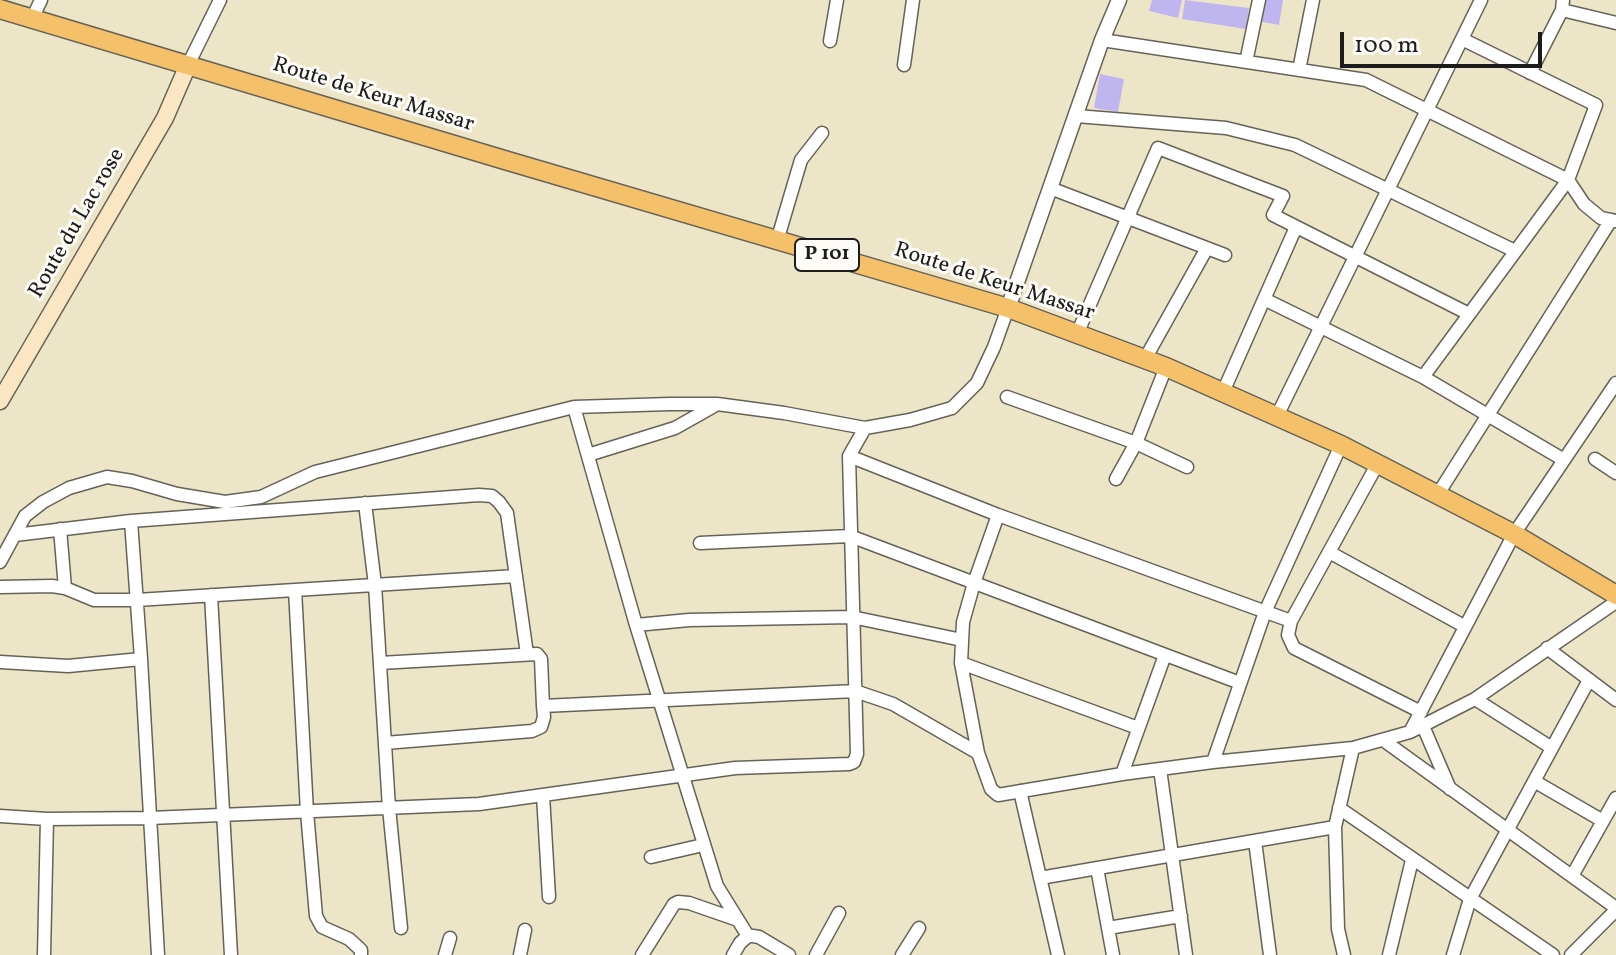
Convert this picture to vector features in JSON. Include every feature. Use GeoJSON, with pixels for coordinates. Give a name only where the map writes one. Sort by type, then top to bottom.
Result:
{"type":"FeatureCollection","features":[{"type":"Feature","properties":{"kind":"main road","name":"Route de Keur Massar"},"geometry":{"type":"LineString","coordinates":[[0,9],[1008,308],[1166,367],[1341,445],[1514,534],[1616,595]]}},
{"type":"Feature","properties":{"kind":"main road","name":"Route du Lac rose"},"geometry":{"type":"LineString","coordinates":[[0,401],[165,118],[188,65]]}},
{"type":"Feature","properties":{"kind":"street"},"geometry":{"type":"LineString","coordinates":[[32,19],[41,0]]}},
{"type":"Feature","properties":{"kind":"street"},"geometry":{"type":"LineString","coordinates":[[188,65],[220,0]]}},
{"type":"Feature","properties":{"kind":"street"},"geometry":{"type":"LineString","coordinates":[[830,41],[837,0]]}},
{"type":"Feature","properties":{"kind":"street"},"geometry":{"type":"LineString","coordinates":[[904,65],[913,0]]}},
{"type":"Feature","properties":{"kind":"street"},"geometry":{"type":"LineString","coordinates":[[0,562],[25,516],[69,488],[107,477],[225,502],[261,497],[315,472],[574,407],[717,404],[865,428],[952,408],[977,383],[994,347],[1102,40],[1119,0]]}},
{"type":"Feature","properties":{"kind":"street"},"geometry":{"type":"LineString","coordinates":[[1246,62],[1259,0]]}},
{"type":"Feature","properties":{"kind":"street"},"geometry":{"type":"LineString","coordinates":[[1299,70],[1313,0]]}},
{"type":"Feature","properties":{"kind":"street"},"geometry":{"type":"LineString","coordinates":[[1277,416],[1481,0]]}},
{"type":"Feature","properties":{"kind":"street"},"geometry":{"type":"LineString","coordinates":[[1530,73],[1562,5],[1616,23]]}},
{"type":"Feature","properties":{"kind":"street"},"geometry":{"type":"LineString","coordinates":[[1423,377],[1568,180],[1596,105],[1462,39]]}},
{"type":"Feature","properties":{"kind":"street"},"geometry":{"type":"LineString","coordinates":[[1102,40],[1366,80],[1568,180],[1584,204],[1601,218],[1614,221],[1438,494]]}},
{"type":"Feature","properties":{"kind":"street"},"geometry":{"type":"LineString","coordinates":[[1076,116],[1226,128],[1295,145],[1515,251]]}},
{"type":"Feature","properties":{"kind":"street"},"geometry":{"type":"LineString","coordinates":[[777,241],[801,160],[822,133]]}},
{"type":"Feature","properties":{"kind":"street"},"geometry":{"type":"LineString","coordinates":[[1077,334],[1158,148],[1283,196],[1273,215],[1469,314]]}},
{"type":"Feature","properties":{"kind":"street"},"geometry":{"type":"LineString","coordinates":[[1050,188],[1225,255]]}},
{"type":"Feature","properties":{"kind":"street"},"geometry":{"type":"LineString","coordinates":[[1223,392],[1296,227]]}},
{"type":"Feature","properties":{"kind":"street"},"geometry":{"type":"LineString","coordinates":[[1145,359],[1207,248]]}},
{"type":"Feature","properties":{"kind":"street"},"geometry":{"type":"LineString","coordinates":[[1264,299],[1423,377],[1564,460]]}},
{"type":"Feature","properties":{"kind":"street"},"geometry":{"type":"LineString","coordinates":[[1116,479],[1136,443],[1166,367]]}},
{"type":"Feature","properties":{"kind":"street"},"geometry":{"type":"LineString","coordinates":[[1450,790],[1416,729],[1421,712],[1514,534],[1616,383]]}},
{"type":"Feature","properties":{"kind":"street"},"geometry":{"type":"LineString","coordinates":[[1007,397],[1136,443],[1187,467]]}},
{"type":"Feature","properties":{"kind":"street"},"geometry":{"type":"LineString","coordinates":[[588,455],[675,428],[717,404]]}},
{"type":"Feature","properties":{"kind":"street"},"geometry":{"type":"LineString","coordinates":[[574,407],[703,845],[717,886],[748,936]]}},
{"type":"Feature","properties":{"kind":"street"},"geometry":{"type":"LineString","coordinates":[[0,816],[150,818],[479,804],[735,768],[854,762],[857,754],[849,456],[865,428]]}},
{"type":"Feature","properties":{"kind":"street"},"geometry":{"type":"LineString","coordinates":[[1213,762],[1265,612],[1341,445]]}},
{"type":"Feature","properties":{"kind":"street"},"geometry":{"type":"LineString","coordinates":[[849,456],[998,515],[1291,621]]}},
{"type":"Feature","properties":{"kind":"street"},"geometry":{"type":"LineString","coordinates":[[1595,459],[1616,473]]}},
{"type":"Feature","properties":{"kind":"street"},"geometry":{"type":"LineString","coordinates":[[1378,463],[1291,621],[1288,635],[1294,648],[1421,712]]}},
{"type":"Feature","properties":{"kind":"street"},"geometry":{"type":"LineString","coordinates":[[15,535],[131,521],[492,496],[507,513],[527,654]]}},
{"type":"Feature","properties":{"kind":"street"},"geometry":{"type":"LineString","coordinates":[[365,503],[375,585],[389,808],[401,928]]}},
{"type":"Feature","properties":{"kind":"street"},"geometry":{"type":"LineString","coordinates":[[998,515],[963,622],[961,663],[978,753],[991,789],[998,795],[1122,774],[1353,748],[1383,740],[1416,729],[1475,699],[1616,602]]}},
{"type":"Feature","properties":{"kind":"street"},"geometry":{"type":"LineString","coordinates":[[131,521],[158,955]]}},
{"type":"Feature","properties":{"kind":"street"},"geometry":{"type":"LineString","coordinates":[[60,529],[65,588]]}},
{"type":"Feature","properties":{"kind":"street"},"geometry":{"type":"LineString","coordinates":[[700,543],[850,536],[1240,683]]}},
{"type":"Feature","properties":{"kind":"street"},"geometry":{"type":"LineString","coordinates":[[1329,552],[1464,626]]}},
{"type":"Feature","properties":{"kind":"street"},"geometry":{"type":"LineString","coordinates":[[0,587],[52,586],[94,600],[137,600],[516,576]]}},
{"type":"Feature","properties":{"kind":"street"},"geometry":{"type":"LineString","coordinates":[[295,590],[316,916],[322,927],[349,939],[361,950],[361,955]]}},
{"type":"Feature","properties":{"kind":"street"},"geometry":{"type":"LineString","coordinates":[[211,595],[231,955]]}},
{"type":"Feature","properties":{"kind":"street"},"geometry":{"type":"LineString","coordinates":[[636,625],[689,620],[852,617],[962,640]]}},
{"type":"Feature","properties":{"kind":"street"},"geometry":{"type":"LineString","coordinates":[[1547,648],[1616,700]]}},
{"type":"Feature","properties":{"kind":"street"},"geometry":{"type":"LineString","coordinates":[[380,663],[527,654],[537,654],[541,659],[544,717],[541,727],[532,731],[385,743]]}},
{"type":"Feature","properties":{"kind":"street"},"geometry":{"type":"LineString","coordinates":[[1122,774],[1165,655]]}},
{"type":"Feature","properties":{"kind":"street"},"geometry":{"type":"LineString","coordinates":[[0,662],[68,666],[141,659]]}},
{"type":"Feature","properties":{"kind":"street"},"geometry":{"type":"LineString","coordinates":[[961,663],[1138,728]]}},
{"type":"Feature","properties":{"kind":"street"},"geometry":{"type":"LineString","coordinates":[[1454,955],[1470,899],[1589,680]]}},
{"type":"Feature","properties":{"kind":"street"},"geometry":{"type":"LineString","coordinates":[[543,706],[855,691],[893,704],[978,753]]}},
{"type":"Feature","properties":{"kind":"street"},"geometry":{"type":"LineString","coordinates":[[1475,699],[1552,748]]}},
{"type":"Feature","properties":{"kind":"street"},"geometry":{"type":"LineString","coordinates":[[1383,740],[1616,909],[1571,955]]}},
{"type":"Feature","properties":{"kind":"street"},"geometry":{"type":"LineString","coordinates":[[1344,955],[1338,929],[1335,827],[1353,748]]}},
{"type":"Feature","properties":{"kind":"street"},"geometry":{"type":"LineString","coordinates":[[1160,769],[1186,955]]}},
{"type":"Feature","properties":{"kind":"street"},"geometry":{"type":"LineString","coordinates":[[1534,781],[1603,821]]}},
{"type":"Feature","properties":{"kind":"street"},"geometry":{"type":"LineString","coordinates":[[1020,791],[1058,955]]}},
{"type":"Feature","properties":{"kind":"street"},"geometry":{"type":"LineString","coordinates":[[543,795],[549,897]]}},
{"type":"Feature","properties":{"kind":"street"},"geometry":{"type":"LineString","coordinates":[[1572,876],[1616,798]]}},
{"type":"Feature","properties":{"kind":"street"},"geometry":{"type":"LineString","coordinates":[[1339,808],[1553,955]]}},
{"type":"Feature","properties":{"kind":"street"},"geometry":{"type":"LineString","coordinates":[[44,955],[47,819]]}},
{"type":"Feature","properties":{"kind":"street"},"geometry":{"type":"LineString","coordinates":[[1040,878],[1335,827]]}},
{"type":"Feature","properties":{"kind":"street"},"geometry":{"type":"LineString","coordinates":[[1255,841],[1270,955]]}},
{"type":"Feature","properties":{"kind":"street"},"geometry":{"type":"LineString","coordinates":[[651,857],[703,845]]}},
{"type":"Feature","properties":{"kind":"street"},"geometry":{"type":"LineString","coordinates":[[1389,955],[1412,860]]}},
{"type":"Feature","properties":{"kind":"street"},"geometry":{"type":"LineString","coordinates":[[1097,868],[1113,955]]}},
{"type":"Feature","properties":{"kind":"street"},"geometry":{"type":"LineString","coordinates":[[642,955],[678,902],[738,920]]}},
{"type":"Feature","properties":{"kind":"street"},"geometry":{"type":"LineString","coordinates":[[816,955],[839,913]]}},
{"type":"Feature","properties":{"kind":"street"},"geometry":{"type":"LineString","coordinates":[[1108,928],[1181,916]]}},
{"type":"Feature","properties":{"kind":"street"},"geometry":{"type":"LineString","coordinates":[[902,955],[919,928]]}},
{"type":"Feature","properties":{"kind":"street"},"geometry":{"type":"LineString","coordinates":[[520,955],[525,930]]}},
{"type":"Feature","properties":{"kind":"street"},"geometry":{"type":"LineString","coordinates":[[733,955],[748,936],[759,937],[789,955]]}},
{"type":"Feature","properties":{"kind":"street"},"geometry":{"type":"LineString","coordinates":[[445,955],[450,938]]}},
{"type":"Feature","properties":{"kind":"building"},"geometry":{"type":"Polygon","coordinates":[[[1152,0],[1182,0],[1178,18],[1149,11],[1152,0]]]}},
{"type":"Feature","properties":{"kind":"building"},"geometry":{"type":"Polygon","coordinates":[[[1185,0],[1249,8],[1246,29],[1182,19],[1185,0]]]}},
{"type":"Feature","properties":{"kind":"building"},"geometry":{"type":"Polygon","coordinates":[[[1262,0],[1283,0],[1279,25],[1258,21],[1262,0]]]}},
{"type":"Feature","properties":{"kind":"building"},"geometry":{"type":"Polygon","coordinates":[[[1100,74],[1124,79],[1118,112],[1094,108],[1100,74]]]}}]}
